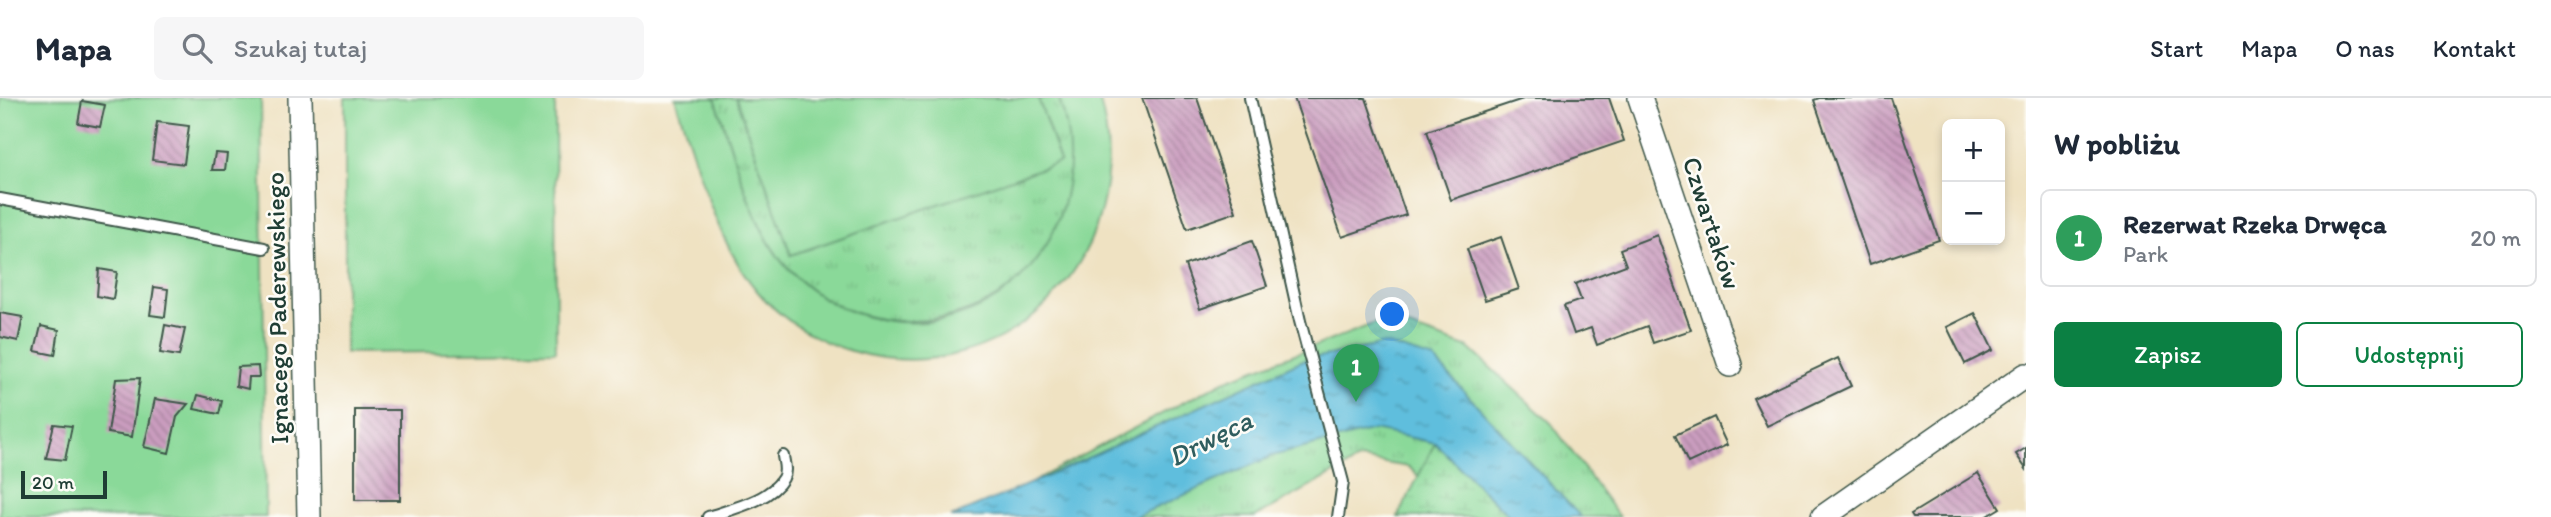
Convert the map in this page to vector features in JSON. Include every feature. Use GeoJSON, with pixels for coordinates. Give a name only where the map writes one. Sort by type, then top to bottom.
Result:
{"type":"FeatureCollection","features":[{"type":"Feature","properties":{"kind":"street","name":"Ignacego Paderewskiego"},"geometry":{"type":"LineString","coordinates":[[300,98],[309,517]]}},
{"type":"Feature","properties":{"kind":"street","name":"Czwartaków"},"geometry":{"type":"LineString","coordinates":[[1640,98],[1730,365]]}},
{"type":"Feature","properties":{"kind":"street"},"geometry":{"type":"LineString","coordinates":[[1824,517],[2026,375]]}},
{"type":"Feature","properties":{"kind":"lane"},"geometry":{"type":"LineString","coordinates":[[1250,98],[1300,321],[1343,482],[1339,517]]}},
{"type":"Feature","properties":{"kind":"lane"},"geometry":{"type":"LineString","coordinates":[[0,199],[264,248]]}},
{"type":"Feature","properties":{"kind":"lane"},"geometry":{"type":"LineString","coordinates":[[708,517],[759,500],[783,479],[783,456]]}},
{"type":"Feature","properties":{"kind":"green space"},"geometry":{"type":"Polygon","coordinates":[[[0,98],[261,98],[266,517],[0,517],[0,98]]]}},
{"type":"Feature","properties":{"kind":"green space"},"geometry":{"type":"Polygon","coordinates":[[[345,98],[555,98],[556,351],[345,353],[345,98]]]}},
{"type":"Feature","properties":{"kind":"green space"},"geometry":{"type":"Polygon","coordinates":[[[675,98],[715,98],[744,187],[774,251],[807,287],[830,302],[869,317],[929,322],[971,311],[1006,291],[1035,262],[1055,226],[1067,186],[1068,143],[1059,98],[1099,98],[1108,155],[1101,209],[1082,258],[1051,300],[1010,332],[962,353],[909,360],[851,351],[813,335],[789,320],[767,302],[743,272],[708,200],[675,98]]]}},
{"type":"Feature","properties":{"kind":"green space"},"geometry":{"type":"Polygon","coordinates":[[[715,98],[736,98],[791,255],[1060,162],[1038,98],[1059,98],[1067,127],[1070,169],[1063,212],[1044,252],[1016,283],[981,305],[941,318],[900,321],[859,314],[820,296],[787,268],[774,251],[744,187],[715,98]]]}},
{"type":"Feature","properties":{"kind":"green space"},"geometry":{"type":"Polygon","coordinates":[[[736,98],[1038,98],[1060,162],[791,255],[736,98]]]}},
{"type":"Feature","properties":{"kind":"green space"},"geometry":{"type":"Polygon","coordinates":[[[1386,319],[1469,348],[1551,423],[1619,517],[1456,517],[1409,467],[1360,459],[1255,517],[986,517],[1043,476],[1224,381],[1386,319]]]}},
{"type":"Feature","properties":{"kind":"green space"},"geometry":{"type":"Polygon","coordinates":[[[1435,443],[1510,517],[1398,517],[1435,443]]]}},
{"type":"Feature","properties":{"kind":"water","name":"Drwęca"},"geometry":{"type":"Polygon","coordinates":[[[1385,344],[1434,359],[1581,517],[1510,517],[1435,443],[1374,430],[1272,456],[1135,517],[951,517],[1303,360],[1385,344]]]}},
{"type":"Feature","properties":{"kind":"building"},"geometry":{"type":"Polygon","coordinates":[[[1142,98],[1197,98],[1236,212],[1187,229],[1142,98]]]}},
{"type":"Feature","properties":{"kind":"building"},"geometry":{"type":"Polygon","coordinates":[[[1294,98],[1366,98],[1406,215],[1342,237],[1294,98]]]}},
{"type":"Feature","properties":{"kind":"building"},"geometry":{"type":"Polygon","coordinates":[[[1526,98],[1609,98],[1624,141],[1451,200],[1427,131],[1526,98]]]}},
{"type":"Feature","properties":{"kind":"building"},"geometry":{"type":"Polygon","coordinates":[[[1891,98],[1939,240],[1870,264],[1814,100],[1891,98]]]}},
{"type":"Feature","properties":{"kind":"building"},"geometry":{"type":"Polygon","coordinates":[[[82,101],[105,105],[100,127],[78,123],[82,101]]]}},
{"type":"Feature","properties":{"kind":"building"},"geometry":{"type":"Polygon","coordinates":[[[157,122],[189,126],[184,164],[152,160],[157,122]]]}},
{"type":"Feature","properties":{"kind":"building"},"geometry":{"type":"Polygon","coordinates":[[[215,153],[227,154],[225,170],[212,170],[215,153]]]}},
{"type":"Feature","properties":{"kind":"building"},"geometry":{"type":"Polygon","coordinates":[[[1657,235],[1691,330],[1653,343],[1647,326],[1597,345],[1591,328],[1574,334],[1564,306],[1581,300],[1575,284],[1626,265],[1620,249],[1657,235]]]}},
{"type":"Feature","properties":{"kind":"building"},"geometry":{"type":"Polygon","coordinates":[[[1501,237],[1519,289],[1485,300],[1467,249],[1501,237]]]}},
{"type":"Feature","properties":{"kind":"building"},"geometry":{"type":"Polygon","coordinates":[[[1252,241],[1267,286],[1200,309],[1185,265],[1252,241]]]}},
{"type":"Feature","properties":{"kind":"building"},"geometry":{"type":"Polygon","coordinates":[[[99,269],[117,272],[113,299],[97,296],[99,269]]]}},
{"type":"Feature","properties":{"kind":"building"},"geometry":{"type":"Polygon","coordinates":[[[154,287],[168,289],[165,317],[150,315],[154,287]]]}},
{"type":"Feature","properties":{"kind":"building"},"geometry":{"type":"Polygon","coordinates":[[[0,313],[23,317],[18,341],[0,337],[0,313]]]}},
{"type":"Feature","properties":{"kind":"building"},"geometry":{"type":"Polygon","coordinates":[[[1975,313],[1993,350],[1965,364],[1947,327],[1975,313]]]}},
{"type":"Feature","properties":{"kind":"building"},"geometry":{"type":"Polygon","coordinates":[[[165,325],[185,329],[179,356],[160,353],[165,325]]]}},
{"type":"Feature","properties":{"kind":"building"},"geometry":{"type":"Polygon","coordinates":[[[41,326],[59,330],[55,355],[35,351],[41,326]]]}},
{"type":"Feature","properties":{"kind":"building"},"geometry":{"type":"Polygon","coordinates":[[[1838,358],[1851,386],[1767,426],[1753,398],[1838,358]]]}},
{"type":"Feature","properties":{"kind":"building"},"geometry":{"type":"Polygon","coordinates":[[[258,366],[259,377],[249,377],[248,389],[236,386],[238,367],[258,366]]]}},
{"type":"Feature","properties":{"kind":"building"},"geometry":{"type":"Polygon","coordinates":[[[140,378],[132,437],[108,433],[116,379],[140,378]]]}},
{"type":"Feature","properties":{"kind":"building"},"geometry":{"type":"Polygon","coordinates":[[[198,395],[222,401],[219,414],[194,409],[198,395]]]}},
{"type":"Feature","properties":{"kind":"building"},"geometry":{"type":"Polygon","coordinates":[[[155,399],[188,404],[177,417],[169,453],[144,447],[155,399]]]}},
{"type":"Feature","properties":{"kind":"building"},"geometry":{"type":"Polygon","coordinates":[[[355,410],[400,410],[400,500],[355,500],[355,410]]]}},
{"type":"Feature","properties":{"kind":"building"},"geometry":{"type":"Polygon","coordinates":[[[1714,417],[1727,445],[1688,463],[1675,435],[1714,417]]]}},
{"type":"Feature","properties":{"kind":"building"},"geometry":{"type":"Polygon","coordinates":[[[54,424],[72,426],[65,460],[46,458],[54,424]]]}},
{"type":"Feature","properties":{"kind":"building"},"geometry":{"type":"Polygon","coordinates":[[[2026,448],[2026,469],[2016,454],[2026,448]]]}},
{"type":"Feature","properties":{"kind":"building"},"geometry":{"type":"Polygon","coordinates":[[[1978,473],[2000,508],[1985,517],[1913,517],[1911,514],[1978,473]]]}},
{"type":"Feature","properties":{"kind":"place","name":"Rezerwat Rzeka Drwęca"},"geometry":{"type":"Point","coordinates":[1356,402]}}]}
